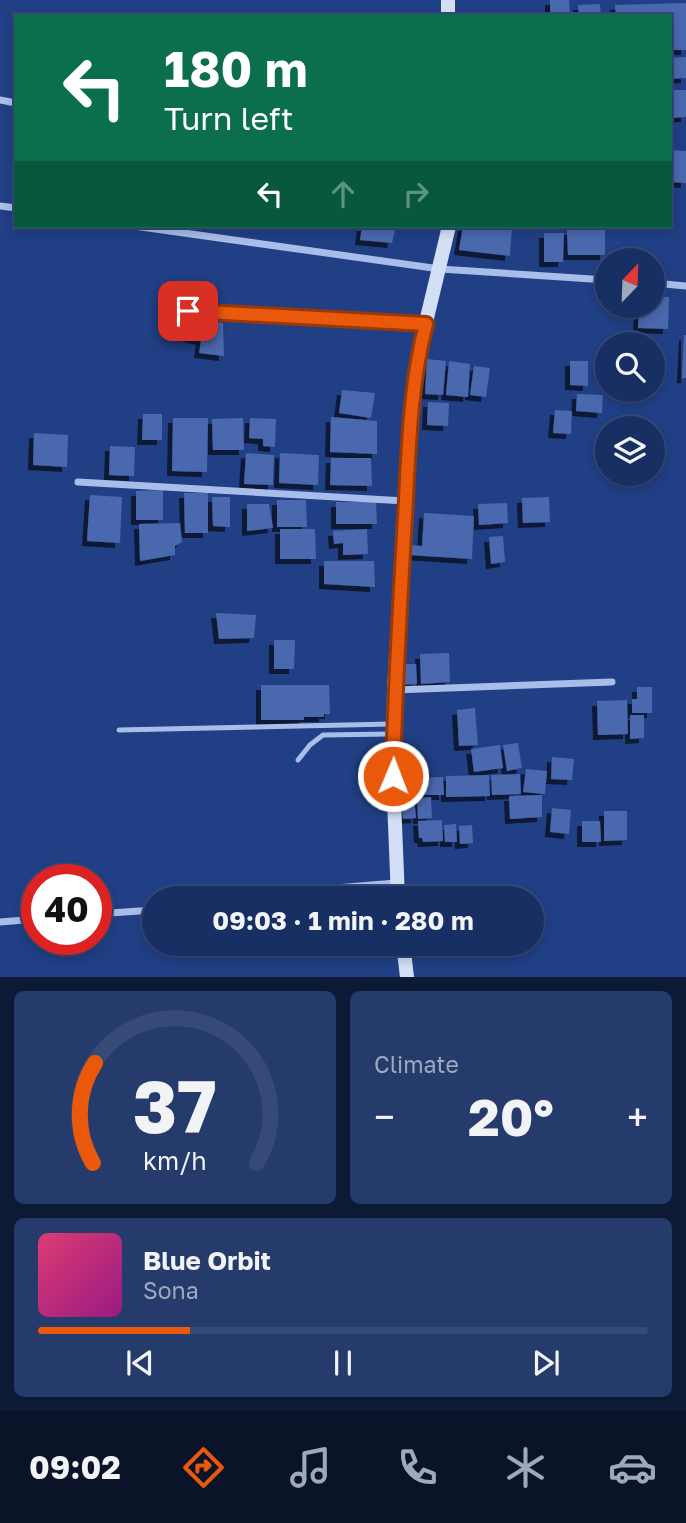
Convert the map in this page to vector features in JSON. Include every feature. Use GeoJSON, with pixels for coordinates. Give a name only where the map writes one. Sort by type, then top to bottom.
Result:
{"type":"FeatureCollection","features":[{"type":"Feature","properties":{"kind":"street"},"geometry":{"type":"LineString","coordinates":[[148,228],[440,269],[595,279]]}},
{"type":"Feature","properties":{"kind":"street"},"geometry":{"type":"LineString","coordinates":[[397,886],[394,690],[410,420],[421,343],[449,228]]}},
{"type":"Feature","properties":{"kind":"street"},"geometry":{"type":"LineString","coordinates":[[665,284],[686,286]]}},
{"type":"Feature","properties":{"kind":"street"},"geometry":{"type":"LineString","coordinates":[[163,309],[237,316],[426,324]]}},
{"type":"Feature","properties":{"kind":"street"},"geometry":{"type":"LineString","coordinates":[[78,482],[406,501]]}},
{"type":"Feature","properties":{"kind":"street"},"geometry":{"type":"LineString","coordinates":[[394,690],[612,682]]}},
{"type":"Feature","properties":{"kind":"street"},"geometry":{"type":"LineString","coordinates":[[112,913],[142,911]]}},
{"type":"Feature","properties":{"kind":"street"},"geometry":{"type":"LineString","coordinates":[[0,922],[21,920]]}},
{"type":"Feature","properties":{"kind":"street"},"geometry":{"type":"LineString","coordinates":[[405,956],[407,977]]}},
{"type":"Feature","properties":{"kind":"lane"},"geometry":{"type":"LineString","coordinates":[[119,730],[394,729]]}},
{"type":"Feature","properties":{"kind":"lane"},"geometry":{"type":"LineString","coordinates":[[298,760],[323,735],[394,729]]}},
{"type":"Feature","properties":{"kind":"building"},"geometry":{"type":"Polygon","coordinates":[[[550,0],[569,0],[570,14],[550,14],[550,0]]]}},
{"type":"Feature","properties":{"kind":"building"},"geometry":{"type":"Polygon","coordinates":[[[686,3],[686,50],[672,50],[672,14],[616,14],[615,5],[686,3]]]}},
{"type":"Feature","properties":{"kind":"building"},"geometry":{"type":"Polygon","coordinates":[[[600,4],[601,14],[579,14],[578,5],[600,4]]]}},
{"type":"Feature","properties":{"kind":"building"},"geometry":{"type":"Polygon","coordinates":[[[686,57],[686,78],[672,79],[672,58],[686,57]]]}},
{"type":"Feature","properties":{"kind":"building"},"geometry":{"type":"Polygon","coordinates":[[[672,90],[686,90],[686,117],[672,118],[672,90]]]}},
{"type":"Feature","properties":{"kind":"building"},"geometry":{"type":"Polygon","coordinates":[[[672,150],[686,151],[686,183],[672,182],[672,150]]]}},
{"type":"Feature","properties":{"kind":"building"},"geometry":{"type":"Polygon","coordinates":[[[362,228],[396,228],[392,243],[360,240],[362,228]]]}},
{"type":"Feature","properties":{"kind":"building"},"geometry":{"type":"Polygon","coordinates":[[[463,228],[512,228],[510,256],[459,250],[463,228]]]}},
{"type":"Feature","properties":{"kind":"building"},"geometry":{"type":"Polygon","coordinates":[[[567,230],[605,230],[605,248],[595,248],[595,255],[568,255],[567,230]]]}},
{"type":"Feature","properties":{"kind":"building"},"geometry":{"type":"Polygon","coordinates":[[[544,233],[564,233],[563,262],[544,262],[544,233]]]}},
{"type":"Feature","properties":{"kind":"building"},"geometry":{"type":"Polygon","coordinates":[[[665,297],[669,297],[668,329],[638,328],[638,318],[665,318],[665,297]]]}},
{"type":"Feature","properties":{"kind":"building"},"geometry":{"type":"Polygon","coordinates":[[[191,318],[223,323],[224,356],[199,353],[201,340],[189,337],[191,318]]]}},
{"type":"Feature","properties":{"kind":"building"},"geometry":{"type":"Polygon","coordinates":[[[684,335],[686,378],[682,378],[684,335]]]}},
{"type":"Feature","properties":{"kind":"building"},"geometry":{"type":"Polygon","coordinates":[[[427,359],[446,361],[443,395],[425,394],[427,359]]]}},
{"type":"Feature","properties":{"kind":"building"},"geometry":{"type":"Polygon","coordinates":[[[449,361],[470,364],[468,397],[446,395],[449,361]]]}},
{"type":"Feature","properties":{"kind":"building"},"geometry":{"type":"Polygon","coordinates":[[[570,361],[588,361],[588,386],[570,385],[570,361]]]}},
{"type":"Feature","properties":{"kind":"building"},"geometry":{"type":"Polygon","coordinates":[[[474,366],[490,368],[486,397],[470,395],[474,366]]]}},
{"type":"Feature","properties":{"kind":"building"},"geometry":{"type":"Polygon","coordinates":[[[342,390],[375,393],[371,418],[339,413],[342,390]]]}},
{"type":"Feature","properties":{"kind":"building"},"geometry":{"type":"Polygon","coordinates":[[[577,394],[595,395],[595,402],[603,402],[602,413],[576,411],[577,394]]]}},
{"type":"Feature","properties":{"kind":"building"},"geometry":{"type":"Polygon","coordinates":[[[428,402],[449,403],[448,426],[427,425],[428,402]]]}},
{"type":"Feature","properties":{"kind":"building"},"geometry":{"type":"Polygon","coordinates":[[[555,410],[572,411],[571,434],[553,433],[555,410]]]}},
{"type":"Feature","properties":{"kind":"building"},"geometry":{"type":"Polygon","coordinates":[[[143,414],[162,414],[162,440],[142,440],[143,414]]]}},
{"type":"Feature","properties":{"kind":"building"},"geometry":{"type":"Polygon","coordinates":[[[331,417],[377,421],[377,454],[330,452],[331,417]]]}},
{"type":"Feature","properties":{"kind":"building"},"geometry":{"type":"Polygon","coordinates":[[[173,418],[208,418],[207,472],[172,471],[173,418]]]}},
{"type":"Feature","properties":{"kind":"building"},"geometry":{"type":"Polygon","coordinates":[[[243,418],[244,450],[213,450],[212,419],[243,418]]]}},
{"type":"Feature","properties":{"kind":"building"},"geometry":{"type":"Polygon","coordinates":[[[250,418],[276,419],[275,447],[263,446],[263,439],[249,438],[250,418]]]}},
{"type":"Feature","properties":{"kind":"building"},"geometry":{"type":"Polygon","coordinates":[[[34,433],[68,435],[67,467],[33,465],[34,433]]]}},
{"type":"Feature","properties":{"kind":"building"},"geometry":{"type":"Polygon","coordinates":[[[110,446],[135,447],[134,476],[109,475],[110,446]]]}},
{"type":"Feature","properties":{"kind":"building"},"geometry":{"type":"Polygon","coordinates":[[[246,453],[274,455],[273,485],[244,484],[246,453]]]}},
{"type":"Feature","properties":{"kind":"building"},"geometry":{"type":"Polygon","coordinates":[[[280,453],[319,455],[318,485],[279,483],[280,453]]]}},
{"type":"Feature","properties":{"kind":"building"},"geometry":{"type":"Polygon","coordinates":[[[331,458],[371,458],[372,486],[330,485],[331,458]]]}},
{"type":"Feature","properties":{"kind":"building"},"geometry":{"type":"Polygon","coordinates":[[[163,490],[163,520],[136,520],[136,491],[163,490]]]}},
{"type":"Feature","properties":{"kind":"building"},"geometry":{"type":"Polygon","coordinates":[[[184,493],[208,493],[208,533],[185,533],[184,493]]]}},
{"type":"Feature","properties":{"kind":"building"},"geometry":{"type":"Polygon","coordinates":[[[90,495],[122,497],[120,543],[87,541],[90,495]]]}},
{"type":"Feature","properties":{"kind":"building"},"geometry":{"type":"Polygon","coordinates":[[[212,497],[230,497],[230,527],[213,526],[212,497]]]}},
{"type":"Feature","properties":{"kind":"building"},"geometry":{"type":"Polygon","coordinates":[[[549,497],[550,522],[523,523],[522,498],[549,497]]]}},
{"type":"Feature","properties":{"kind":"building"},"geometry":{"type":"Polygon","coordinates":[[[277,500],[306,500],[307,527],[277,527],[277,500]]]}},
{"type":"Feature","properties":{"kind":"building"},"geometry":{"type":"Polygon","coordinates":[[[336,502],[376,502],[377,524],[336,524],[336,502]]]}},
{"type":"Feature","properties":{"kind":"building"},"geometry":{"type":"Polygon","coordinates":[[[507,503],[508,523],[479,525],[478,504],[507,503]]]}},
{"type":"Feature","properties":{"kind":"building"},"geometry":{"type":"Polygon","coordinates":[[[247,504],[269,504],[273,528],[247,531],[247,504]]]}},
{"type":"Feature","properties":{"kind":"building"},"geometry":{"type":"Polygon","coordinates":[[[424,513],[474,516],[472,559],[409,555],[410,545],[422,546],[424,513]]]}},
{"type":"Feature","properties":{"kind":"building"},"geometry":{"type":"Polygon","coordinates":[[[180,523],[182,542],[175,546],[175,555],[140,561],[139,524],[180,523]]]}},
{"type":"Feature","properties":{"kind":"building"},"geometry":{"type":"Polygon","coordinates":[[[280,529],[315,529],[316,559],[280,559],[280,529]]]}},
{"type":"Feature","properties":{"kind":"building"},"geometry":{"type":"Polygon","coordinates":[[[367,529],[368,554],[343,555],[343,543],[334,544],[333,531],[367,529]]]}},
{"type":"Feature","properties":{"kind":"building"},"geometry":{"type":"Polygon","coordinates":[[[503,536],[505,562],[491,564],[489,537],[503,536]]]}},
{"type":"Feature","properties":{"kind":"building"},"geometry":{"type":"Polygon","coordinates":[[[324,561],[374,561],[375,587],[324,584],[324,561]]]}},
{"type":"Feature","properties":{"kind":"building"},"geometry":{"type":"Polygon","coordinates":[[[216,613],[256,615],[254,638],[219,639],[216,613]]]}},
{"type":"Feature","properties":{"kind":"building"},"geometry":{"type":"Polygon","coordinates":[[[274,640],[295,640],[294,669],[274,669],[274,640]]]}},
{"type":"Feature","properties":{"kind":"building"},"geometry":{"type":"Polygon","coordinates":[[[449,653],[450,682],[421,684],[420,654],[449,653]]]}},
{"type":"Feature","properties":{"kind":"building"},"geometry":{"type":"Polygon","coordinates":[[[397,664],[416,664],[417,684],[397,685],[397,664]]]}},
{"type":"Feature","properties":{"kind":"building"},"geometry":{"type":"Polygon","coordinates":[[[261,685],[329,685],[330,714],[324,714],[324,717],[304,717],[304,720],[261,720],[261,685]]]}},
{"type":"Feature","properties":{"kind":"building"},"geometry":{"type":"Polygon","coordinates":[[[637,687],[652,687],[652,713],[632,713],[632,699],[637,699],[637,687]]]}},
{"type":"Feature","properties":{"kind":"building"},"geometry":{"type":"Polygon","coordinates":[[[627,700],[628,734],[598,735],[597,701],[627,700]]]}},
{"type":"Feature","properties":{"kind":"building"},"geometry":{"type":"Polygon","coordinates":[[[475,708],[478,745],[459,746],[457,710],[475,708]]]}},
{"type":"Feature","properties":{"kind":"building"},"geometry":{"type":"Polygon","coordinates":[[[630,715],[644,715],[644,738],[630,739],[630,715]]]}},
{"type":"Feature","properties":{"kind":"building"},"geometry":{"type":"Polygon","coordinates":[[[518,743],[522,768],[507,771],[503,745],[518,743]]]}},
{"type":"Feature","properties":{"kind":"building"},"geometry":{"type":"Polygon","coordinates":[[[500,745],[503,768],[474,772],[471,749],[500,745]]]}},
{"type":"Feature","properties":{"kind":"building"},"geometry":{"type":"Polygon","coordinates":[[[552,757],[574,759],[572,780],[551,779],[552,757]]]}},
{"type":"Feature","properties":{"kind":"building"},"geometry":{"type":"Polygon","coordinates":[[[526,769],[547,771],[545,794],[523,792],[526,769]]]}},
{"type":"Feature","properties":{"kind":"building"},"geometry":{"type":"Polygon","coordinates":[[[520,774],[521,794],[492,795],[491,775],[520,774]]]}},
{"type":"Feature","properties":{"kind":"building"},"geometry":{"type":"Polygon","coordinates":[[[489,775],[490,796],[446,797],[446,776],[489,775]]]}},
{"type":"Feature","properties":{"kind":"building"},"geometry":{"type":"Polygon","coordinates":[[[443,777],[444,795],[414,795],[414,778],[443,777]]]}},
{"type":"Feature","properties":{"kind":"building"},"geometry":{"type":"Polygon","coordinates":[[[542,795],[542,817],[510,819],[509,796],[542,795]]]}},
{"type":"Feature","properties":{"kind":"building"},"geometry":{"type":"Polygon","coordinates":[[[414,796],[416,818],[403,819],[401,797],[414,796]]]}},
{"type":"Feature","properties":{"kind":"building"},"geometry":{"type":"Polygon","coordinates":[[[431,797],[432,818],[418,819],[417,798],[431,797]]]}},
{"type":"Feature","properties":{"kind":"building"},"geometry":{"type":"Polygon","coordinates":[[[552,808],[571,810],[569,834],[550,832],[552,808]]]}},
{"type":"Feature","properties":{"kind":"building"},"geometry":{"type":"Polygon","coordinates":[[[604,811],[627,811],[627,840],[604,841],[604,811]]]}},
{"type":"Feature","properties":{"kind":"building"},"geometry":{"type":"Polygon","coordinates":[[[442,820],[443,841],[423,842],[422,838],[419,838],[418,821],[442,820]]]}},
{"type":"Feature","properties":{"kind":"building"},"geometry":{"type":"Polygon","coordinates":[[[582,821],[600,821],[601,842],[582,842],[582,821]]]}},
{"type":"Feature","properties":{"kind":"building"},"geometry":{"type":"Polygon","coordinates":[[[456,824],[457,842],[445,842],[444,825],[456,824]]]}},
{"type":"Feature","properties":{"kind":"building"},"geometry":{"type":"Polygon","coordinates":[[[472,825],[473,843],[460,844],[459,826],[472,825]]]}},
{"type":"Feature","properties":{"kind":"route"},"geometry":{"type":"LineString","coordinates":[[188,311],[237,316],[426,324],[410,420],[395,675],[393,776]]}}]}
